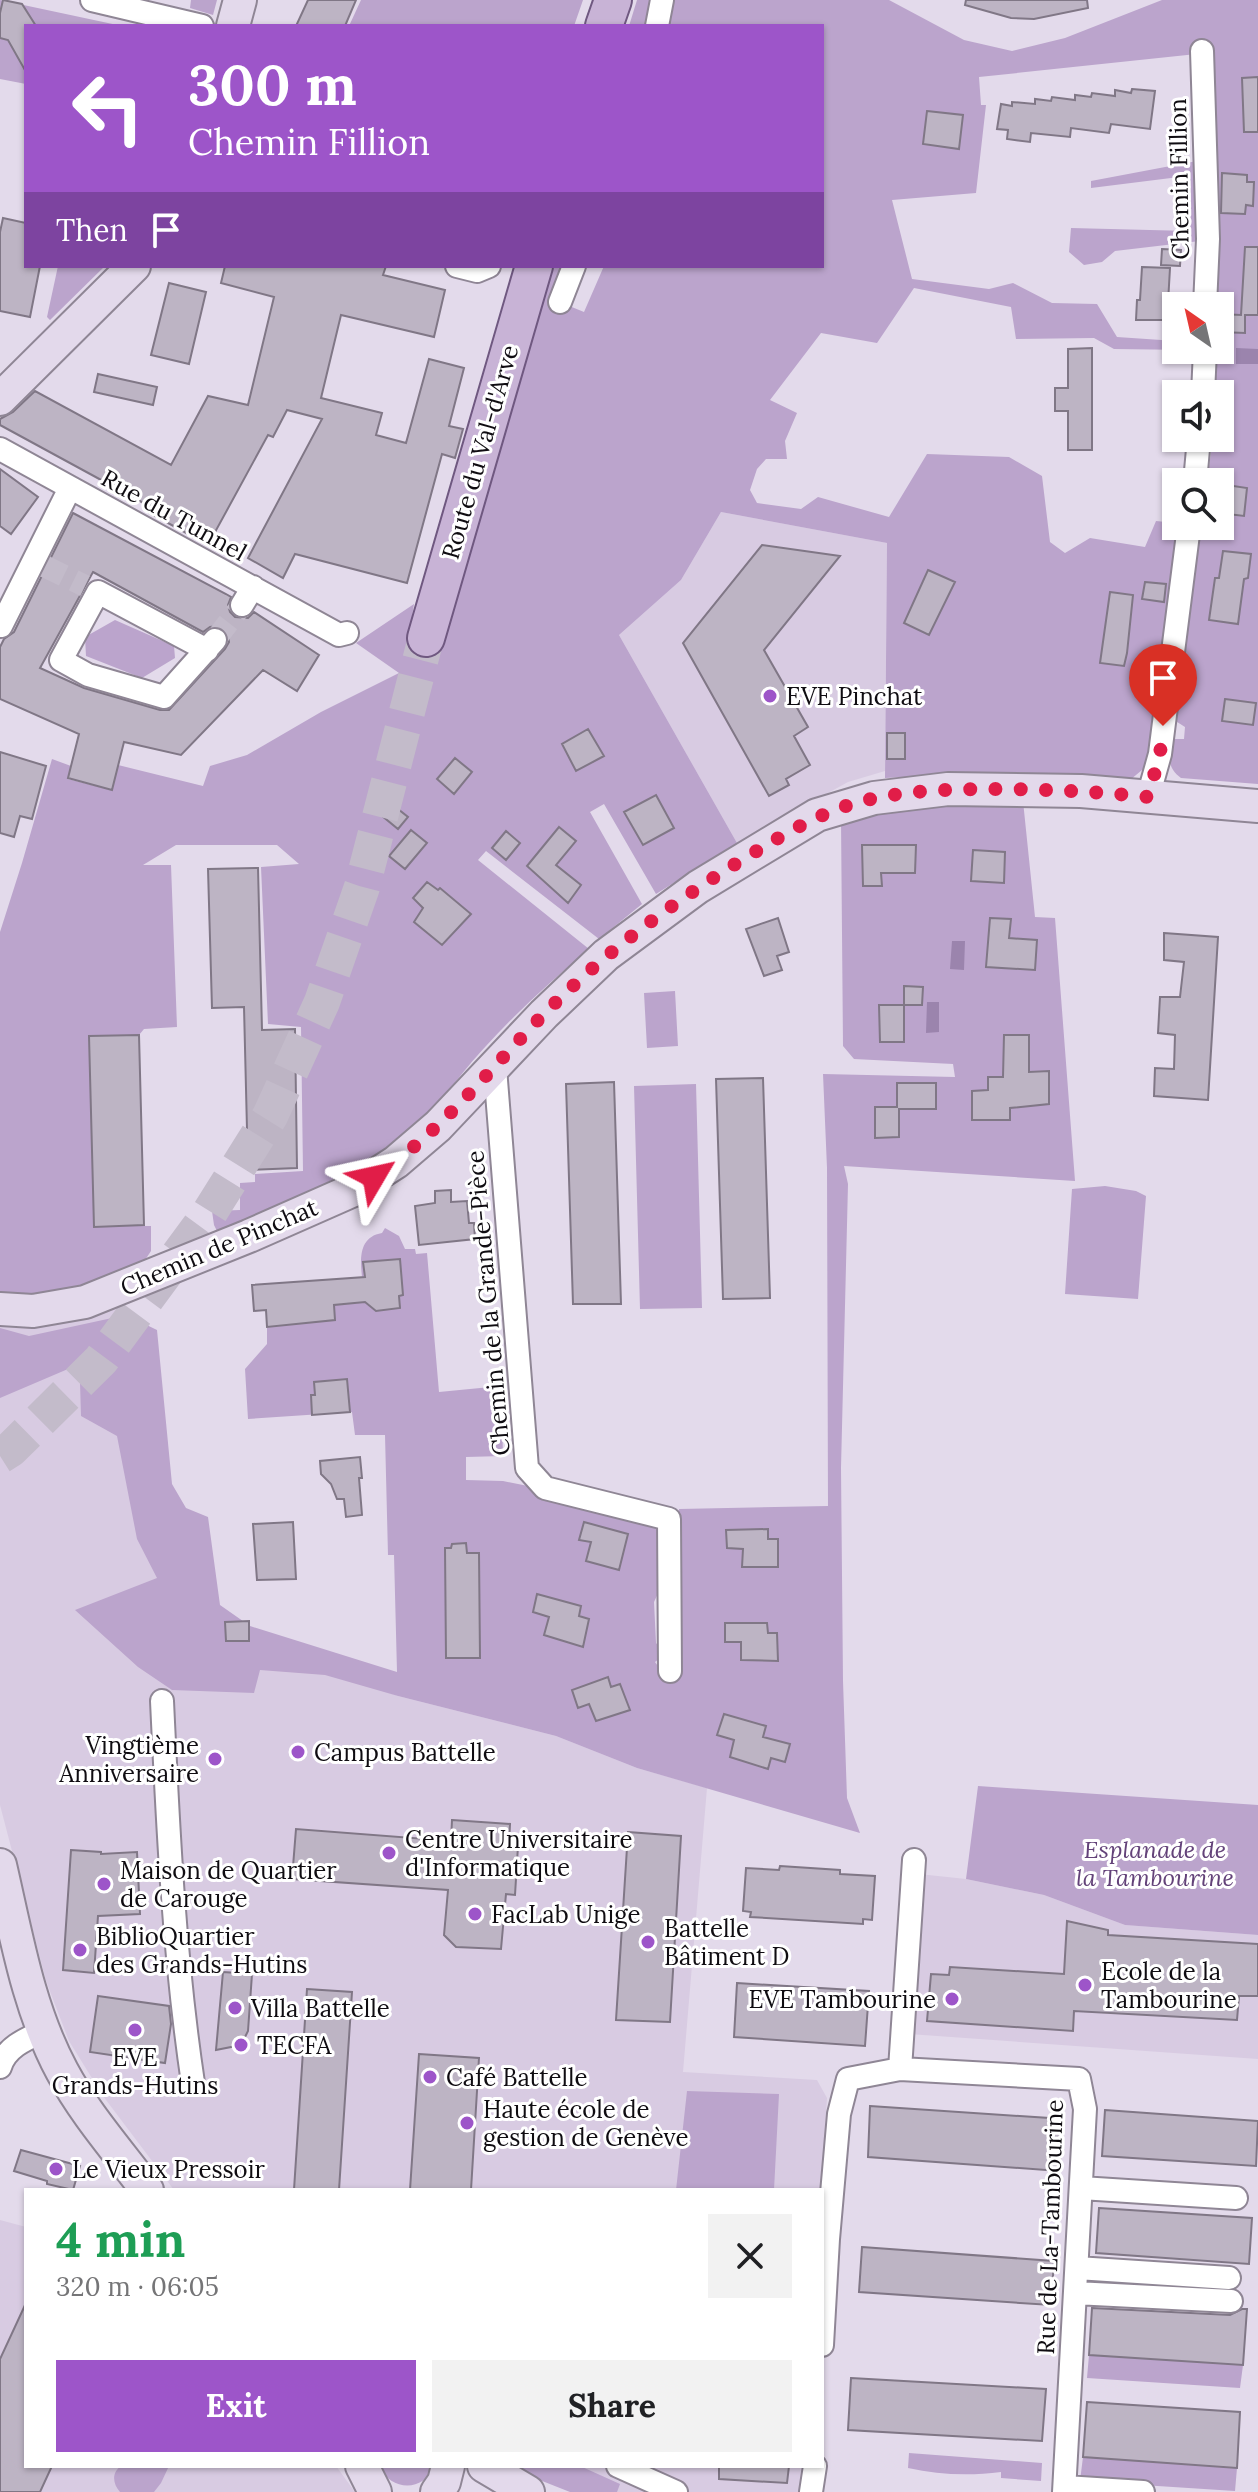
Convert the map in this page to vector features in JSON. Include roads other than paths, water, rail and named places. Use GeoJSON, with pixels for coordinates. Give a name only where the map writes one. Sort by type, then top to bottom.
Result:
{"type":"FeatureCollection","features":[{"type":"Feature","properties":{"kind":"main road"},"geometry":{"type":"LineString","coordinates":[[605,24],[613,0]]}},
{"type":"Feature","properties":{"kind":"main road","name":"Route du Val-d'Arve"},"geometry":{"type":"LineString","coordinates":[[426,638],[533,268]]}},
{"type":"Feature","properties":{"kind":"street"},"geometry":{"type":"LineString","coordinates":[[92,0],[194,24]]}},
{"type":"Feature","properties":{"kind":"street"},"geometry":{"type":"LineString","coordinates":[[234,24],[240,0]]}},
{"type":"Feature","properties":{"kind":"street"},"geometry":{"type":"LineString","coordinates":[[657,24],[662,0]]}},
{"type":"Feature","properties":{"kind":"street","name":"Chemin Fillion"},"geometry":{"type":"LineString","coordinates":[[1202,51],[1208,239],[1206,292]]}},
{"type":"Feature","properties":{"kind":"street"},"geometry":{"type":"LineString","coordinates":[[0,399],[132,268]]}},
{"type":"Feature","properties":{"kind":"street"},"geometry":{"type":"LineString","coordinates":[[465,268],[477,271],[484,268]]}},
{"type":"Feature","properties":{"kind":"street"},"geometry":{"type":"LineString","coordinates":[[560,302],[573,268]]}},
{"type":"Feature","properties":{"kind":"street","name":"Rue du Tunnel"},"geometry":{"type":"LineString","coordinates":[[0,449],[247,596],[339,635],[347,633]]}},
{"type":"Feature","properties":{"kind":"street","name":"Rue du Tunnel"},"geometry":{"type":"LineString","coordinates":[[1,626],[39,563],[70,488]]}},
{"type":"Feature","properties":{"kind":"street"},"geometry":{"type":"LineString","coordinates":[[1148,797],[1160,754],[1187,540]]}},
{"type":"Feature","properties":{"kind":"street"},"geometry":{"type":"LineString","coordinates":[[92,589],[211,645],[164,697],[88,675],[61,660],[92,589]]}},
{"type":"Feature","properties":{"kind":"street","name":"Chemin de Pinchat"},"geometry":{"type":"LineString","coordinates":[[0,1309],[33,1311],[85,1302],[236,1242],[351,1191],[396,1162],[428,1135],[544,1014],[606,955],[698,887],[817,815],[874,798],[948,789],[1065,790],[1258,806]]}},
{"type":"Feature","properties":{"kind":"street","name":"Chemin de la Grande-Pièce"},"geometry":{"type":"LineString","coordinates":[[495,1068],[527,1468],[545,1488],[669,1519],[670,1671]]}},
{"type":"Feature","properties":{"kind":"street"},"geometry":{"type":"LineString","coordinates":[[162,1701],[173,1911],[181,2006],[193,2083]]}},
{"type":"Feature","properties":{"kind":"street"},"geometry":{"type":"LineString","coordinates":[[900,2069],[914,1860]]}},
{"type":"Feature","properties":{"kind":"street"},"geometry":{"type":"LineString","coordinates":[[0,1865],[29,1985],[60,2068],[83,2106],[145,2188]]}},
{"type":"Feature","properties":{"kind":"street"},"geometry":{"type":"LineString","coordinates":[[0,2067],[12,2048],[44,2031]]}},
{"type":"Feature","properties":{"kind":"street","name":"Rue de La-Tambourine"},"geometry":{"type":"LineString","coordinates":[[824,2310],[839,2114],[848,2079],[900,2069],[1079,2079],[1085,2109],[1065,2490]]}},
{"type":"Feature","properties":{"kind":"street"},"geometry":{"type":"LineString","coordinates":[[1081,2188],[1236,2198]]}},
{"type":"Feature","properties":{"kind":"street"},"geometry":{"type":"LineString","coordinates":[[1077,2268],[1229,2278]]}},
{"type":"Feature","properties":{"kind":"street"},"geometry":{"type":"LineString","coordinates":[[1075,2293],[1231,2301]]}},
{"type":"Feature","properties":{"kind":"street"},"geometry":{"type":"LineString","coordinates":[[438,2492],[448,2468]]}},
{"type":"Feature","properties":{"kind":"street"},"geometry":{"type":"LineString","coordinates":[[487,2468],[528,2492]]}},
{"type":"Feature","properties":{"kind":"street"},"geometry":{"type":"LineString","coordinates":[[622,2468],[676,2492]]}},
{"type":"Feature","properties":{"kind":"street"},"geometry":{"type":"LineString","coordinates":[[811,2492],[815,2468]]}},
{"type":"Feature","properties":{"kind":"street"},"geometry":{"type":"LineString","coordinates":[[1065,2490],[1143,2492]]}},
{"type":"Feature","properties":{"kind":"tunnel"},"geometry":{"type":"LineString","coordinates":[[44,566],[85,586]]}},
{"type":"Feature","properties":{"kind":"tunnel"},"geometry":{"type":"LineString","coordinates":[[215,640],[242,605]]}},
{"type":"Feature","properties":{"kind":"tunnel"},"geometry":{"type":"LineString","coordinates":[[0,1456],[11,1449],[101,1360],[208,1215],[270,1116],[322,1002],[362,887],[426,638]]}},
{"type":"Feature","properties":{"kind":"place","name":"EVE Pinchat"},"geometry":{"type":"Point","coordinates":[770,696]}},
{"type":"Feature","properties":{"kind":"place","name":"Campus Battelle"},"geometry":{"type":"Point","coordinates":[298,1752]}},
{"type":"Feature","properties":{"kind":"place","name":"Vingtième Anniversaire"},"geometry":{"type":"Point","coordinates":[215,1759]}},
{"type":"Feature","properties":{"kind":"place","name":"Centre Universitaire d'Informatique"},"geometry":{"type":"Point","coordinates":[389,1853]}},
{"type":"Feature","properties":{"kind":"place","name":"Maison de Quartier de Carouge"},"geometry":{"type":"Point","coordinates":[104,1884]}},
{"type":"Feature","properties":{"kind":"place","name":"FacLab Unige"},"geometry":{"type":"Point","coordinates":[475,1914]}},
{"type":"Feature","properties":{"kind":"place","name":"Battelle Bâtiment D"},"geometry":{"type":"Point","coordinates":[648,1942]}},
{"type":"Feature","properties":{"kind":"place","name":"BiblioQuartier des Grands-Hutins"},"geometry":{"type":"Point","coordinates":[80,1950]}},
{"type":"Feature","properties":{"kind":"place","name":"Ecole de la Tambourine"},"geometry":{"type":"Point","coordinates":[1085,1985]}},
{"type":"Feature","properties":{"kind":"place","name":"EVE Tambourine"},"geometry":{"type":"Point","coordinates":[952,1999]}},
{"type":"Feature","properties":{"kind":"place","name":"Villa Battelle"},"geometry":{"type":"Point","coordinates":[235,2008]}},
{"type":"Feature","properties":{"kind":"place","name":"EVE Grands-Hutins"},"geometry":{"type":"Point","coordinates":[135,2030]}},
{"type":"Feature","properties":{"kind":"place","name":"TECFA"},"geometry":{"type":"Point","coordinates":[241,2045]}},
{"type":"Feature","properties":{"kind":"place","name":"Café Battelle"},"geometry":{"type":"Point","coordinates":[430,2077]}},
{"type":"Feature","properties":{"kind":"place","name":"Haute école de gestion de Genève"},"geometry":{"type":"Point","coordinates":[467,2123]}},
{"type":"Feature","properties":{"kind":"place","name":"Le Vieux Pressoir"},"geometry":{"type":"Point","coordinates":[56,2169]}},
{"type":"Feature","properties":{"kind":"park label","name":"Esplanade de la Tambourine"},"geometry":{"type":"Point","coordinates":[1155,1863]}}]}
